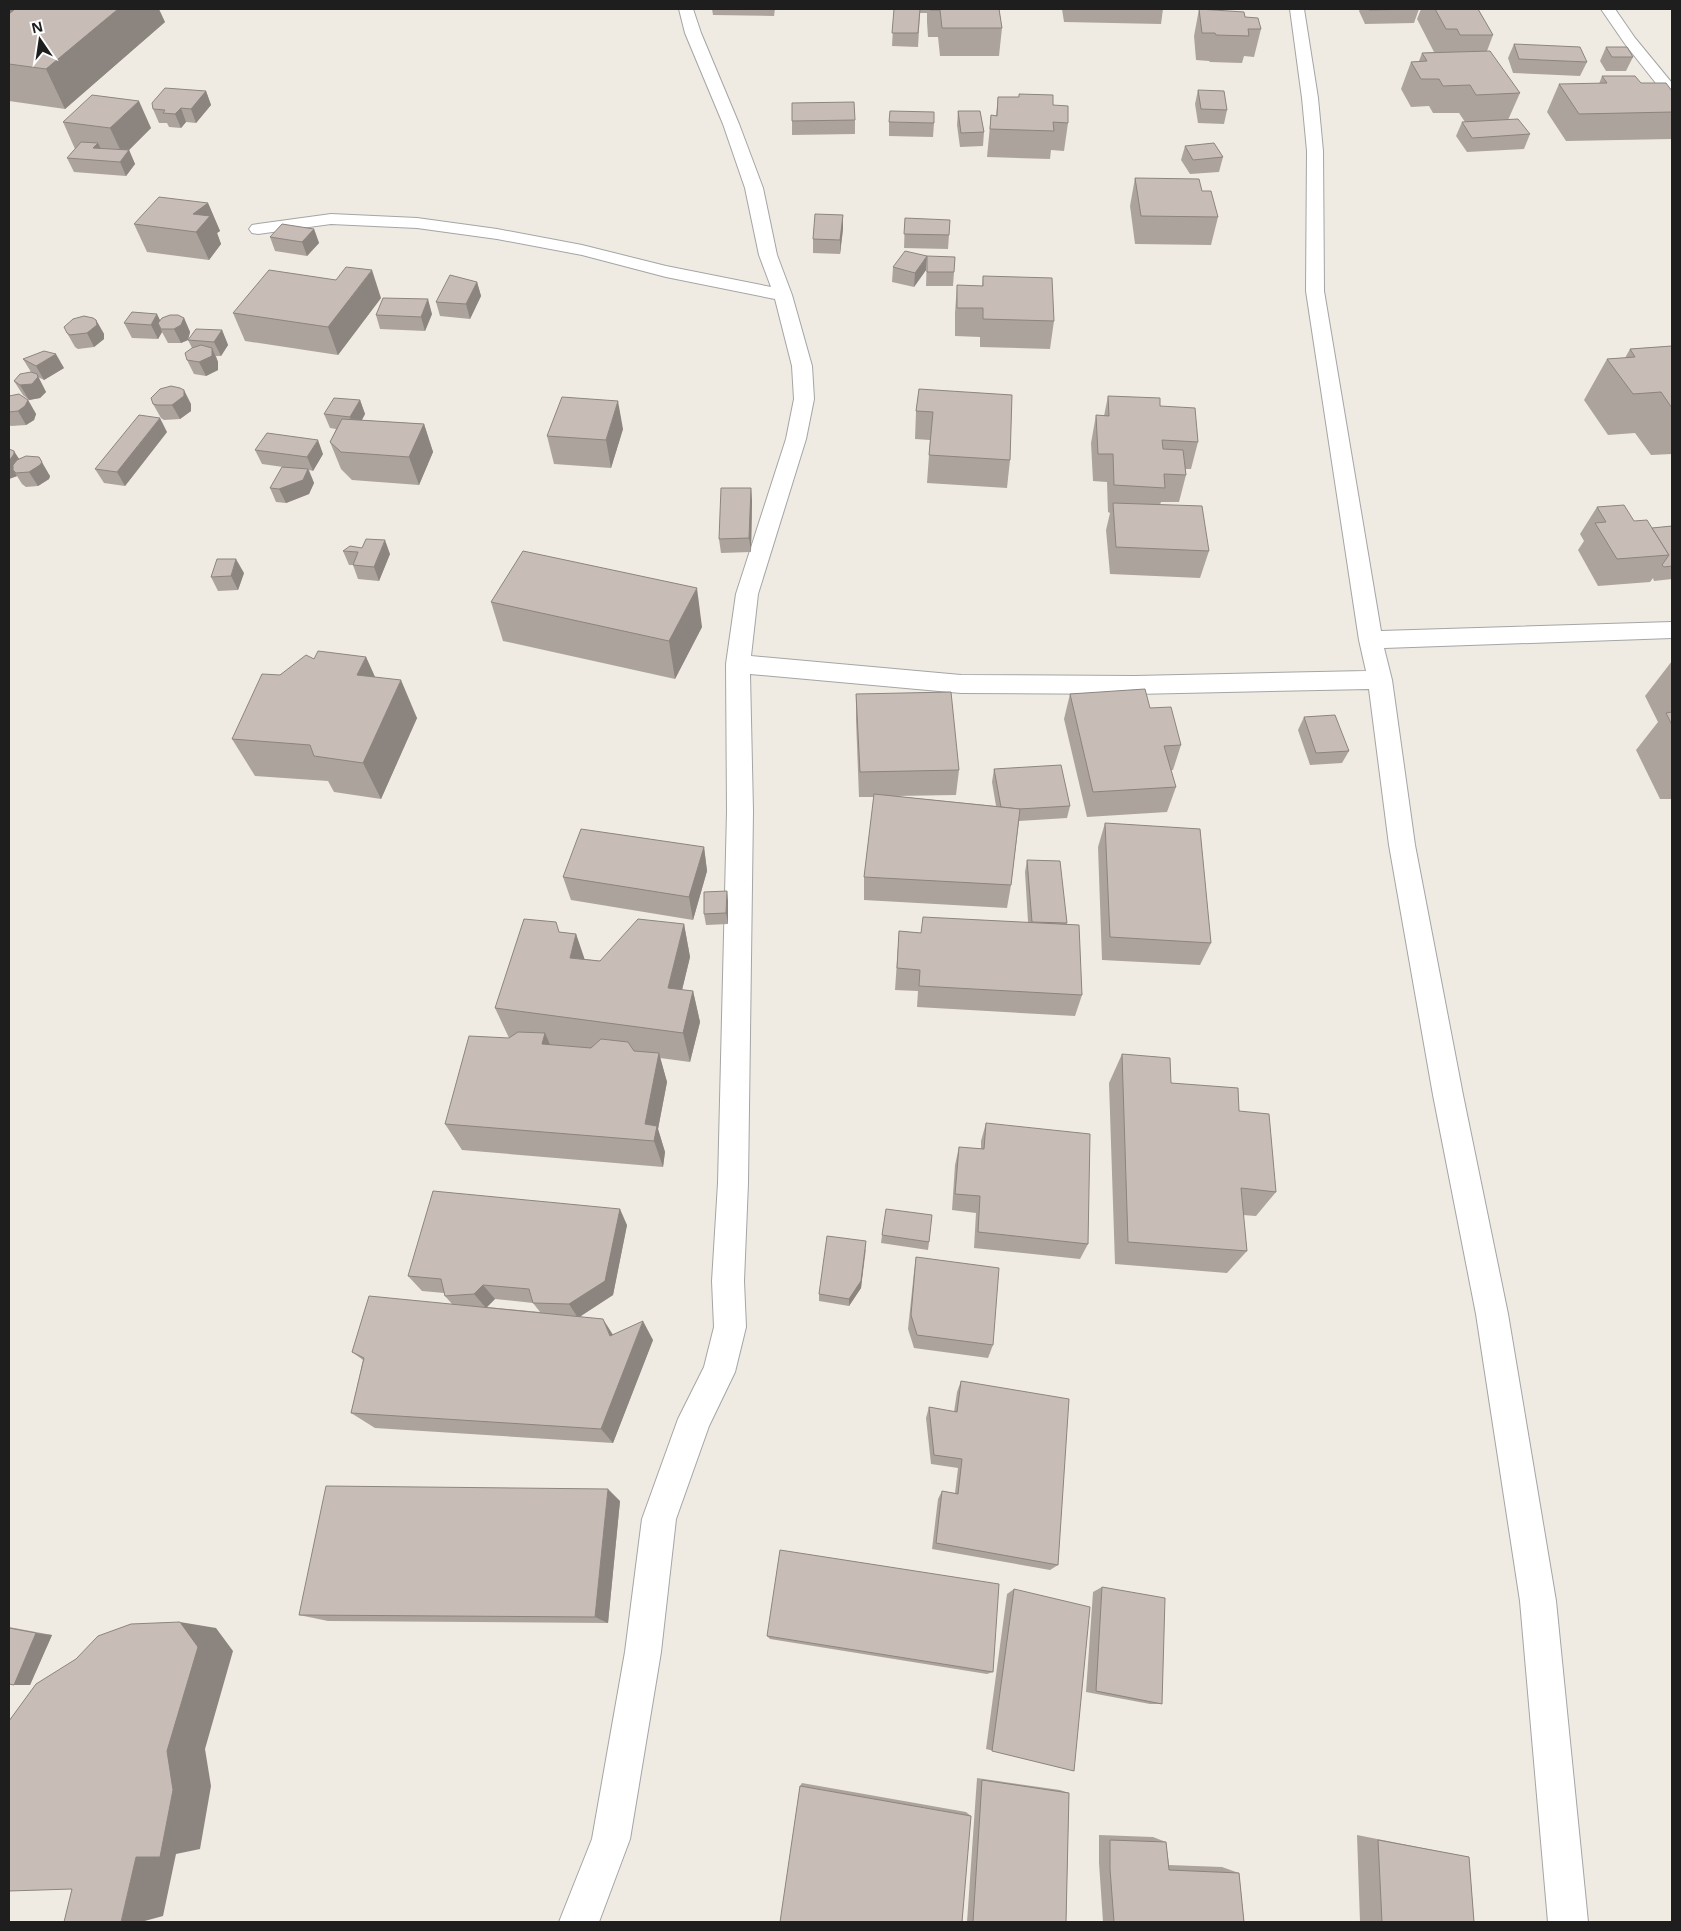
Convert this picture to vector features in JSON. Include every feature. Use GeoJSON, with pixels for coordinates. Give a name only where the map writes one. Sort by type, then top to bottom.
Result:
{"type":"FeatureCollection","features":[{"type":"Feature","properties":{"kind":"street"},"geometry":{"type":"LineString","coordinates":[[579,1922],[610,1839],[643,1652],[659,1519],[695,1419],[719,1372],[730,1327],[728,1281],[733,1183],[740,811],[738,664],[747,594],[796,439],[804,399],[802,366],[782,295],[768,255],[754,188],[731,124],[693,33],[686,9]]}},
{"type":"Feature","properties":{"kind":"street"},"geometry":{"type":"LineString","coordinates":[[1298,9],[1315,151],[1315,291],[1371,640],[1380,680],[1402,845],[1448,1095],[1492,1314],[1538,1602],[1568,1922]]}},
{"type":"Feature","properties":{"kind":"street"},"geometry":{"type":"LineString","coordinates":[[1608,9],[1630,41],[1672,93]]}},
{"type":"Feature","properties":{"kind":"street"},"geometry":{"type":"LineString","coordinates":[[258,229],[331,219],[417,223],[497,234],[572,248],[666,271],[782,295]]}},
{"type":"Feature","properties":{"kind":"street"},"geometry":{"type":"LineString","coordinates":[[1371,640],[1672,630]]}},
{"type":"Feature","properties":{"kind":"street"},"geometry":{"type":"LineString","coordinates":[[738,664],[960,684],[1135,685],[1380,680]]}},
{"type":"Feature","properties":{"kind":"building"},"geometry":{"type":"Polygon","coordinates":[[[15,9],[118,9],[46,69],[9,64],[9,14],[15,9]]]}},
{"type":"Feature","properties":{"kind":"building"},"geometry":{"type":"Polygon","coordinates":[[[894,9],[920,9],[918,33],[892,33],[894,9]]]}},
{"type":"Feature","properties":{"kind":"building"},"geometry":{"type":"Polygon","coordinates":[[[929,9],[999,9],[1002,28],[942,28],[940,10],[929,9]]]}},
{"type":"Feature","properties":{"kind":"building"},"geometry":{"type":"Polygon","coordinates":[[[1199,9],[1244,12],[1245,17],[1258,18],[1261,29],[1248,29],[1249,36],[1202,33],[1199,9]]]}},
{"type":"Feature","properties":{"kind":"building"},"geometry":{"type":"Polygon","coordinates":[[[1369,9],[1419,9],[1369,10],[1369,9]]]}},
{"type":"Feature","properties":{"kind":"building"},"geometry":{"type":"Polygon","coordinates":[[[1435,9],[1478,9],[1493,35],[1460,35],[1457,29],[1446,29],[1435,9]]]}},
{"type":"Feature","properties":{"kind":"building"},"geometry":{"type":"Polygon","coordinates":[[[1514,44],[1580,47],[1587,62],[1519,59],[1514,44]]]}},
{"type":"Feature","properties":{"kind":"building"},"geometry":{"type":"Polygon","coordinates":[[[1606,47],[1627,47],[1633,57],[1612,57],[1606,47]]]}},
{"type":"Feature","properties":{"kind":"building"},"geometry":{"type":"Polygon","coordinates":[[[1490,51],[1520,93],[1476,95],[1470,85],[1443,86],[1439,79],[1421,79],[1411,62],[1427,61],[1422,53],[1490,51]]]}},
{"type":"Feature","properties":{"kind":"building"},"geometry":{"type":"Polygon","coordinates":[[[1602,76],[1635,76],[1641,83],[1666,83],[1672,91],[1672,112],[1579,114],[1559,84],[1607,83],[1602,76]]]}},
{"type":"Feature","properties":{"kind":"building"},"geometry":{"type":"Polygon","coordinates":[[[165,88],[206,91],[191,109],[181,108],[175,114],[163,113],[165,110],[153,109],[152,103],[165,88]]]}},
{"type":"Feature","properties":{"kind":"building"},"geometry":{"type":"Polygon","coordinates":[[[1198,90],[1224,91],[1227,110],[1201,109],[1198,90]]]}},
{"type":"Feature","properties":{"kind":"building"},"geometry":{"type":"Polygon","coordinates":[[[1019,94],[1053,95],[1053,105],[1068,106],[1068,123],[1053,122],[1054,131],[990,129],[991,115],[997,116],[998,97],[1019,97],[1019,94]]]}},
{"type":"Feature","properties":{"kind":"building"},"geometry":{"type":"Polygon","coordinates":[[[92,95],[139,101],[110,128],[63,122],[92,95]]]}},
{"type":"Feature","properties":{"kind":"building"},"geometry":{"type":"Polygon","coordinates":[[[854,102],[855,120],[792,121],[792,103],[854,102]]]}},
{"type":"Feature","properties":{"kind":"building"},"geometry":{"type":"Polygon","coordinates":[[[890,111],[934,112],[934,123],[889,122],[890,111]]]}},
{"type":"Feature","properties":{"kind":"building"},"geometry":{"type":"Polygon","coordinates":[[[958,111],[980,111],[984,132],[961,133],[958,111]]]}},
{"type":"Feature","properties":{"kind":"building"},"geometry":{"type":"Polygon","coordinates":[[[1518,119],[1530,134],[1472,138],[1462,122],[1518,119]]]}},
{"type":"Feature","properties":{"kind":"building"},"geometry":{"type":"Polygon","coordinates":[[[81,142],[98,143],[93,148],[129,150],[120,162],[67,158],[81,142]]]}},
{"type":"Feature","properties":{"kind":"building"},"geometry":{"type":"Polygon","coordinates":[[[1214,143],[1223,157],[1193,160],[1185,146],[1214,143]]]}},
{"type":"Feature","properties":{"kind":"building"},"geometry":{"type":"Polygon","coordinates":[[[1135,178],[1199,179],[1202,191],[1211,191],[1218,217],[1141,216],[1135,178]]]}},
{"type":"Feature","properties":{"kind":"building"},"geometry":{"type":"Polygon","coordinates":[[[159,197],[208,203],[193,214],[210,216],[196,232],[134,224],[159,197]]]}},
{"type":"Feature","properties":{"kind":"building"},"geometry":{"type":"Polygon","coordinates":[[[815,214],[843,215],[840,240],[813,239],[815,214]]]}},
{"type":"Feature","properties":{"kind":"building"},"geometry":{"type":"Polygon","coordinates":[[[905,218],[950,220],[949,235],[904,234],[905,218]]]}},
{"type":"Feature","properties":{"kind":"building"},"geometry":{"type":"Polygon","coordinates":[[[282,224],[314,229],[302,242],[270,237],[282,224]]]}},
{"type":"Feature","properties":{"kind":"building"},"geometry":{"type":"Polygon","coordinates":[[[905,251],[927,256],[915,273],[893,267],[905,251]]]}},
{"type":"Feature","properties":{"kind":"building"},"geometry":{"type":"Polygon","coordinates":[[[927,256],[955,257],[954,272],[927,272],[927,256]]]}},
{"type":"Feature","properties":{"kind":"building"},"geometry":{"type":"Polygon","coordinates":[[[346,267],[372,270],[328,327],[233,313],[269,270],[336,280],[346,267]]]}},
{"type":"Feature","properties":{"kind":"building"},"geometry":{"type":"Polygon","coordinates":[[[450,275],[477,282],[466,304],[436,302],[450,275]]]}},
{"type":"Feature","properties":{"kind":"building"},"geometry":{"type":"Polygon","coordinates":[[[983,276],[1052,278],[1054,321],[983,319],[983,308],[957,308],[957,285],[983,286],[983,276]]]}},
{"type":"Feature","properties":{"kind":"building"},"geometry":{"type":"Polygon","coordinates":[[[383,298],[428,299],[421,317],[376,315],[383,298]]]}},
{"type":"Feature","properties":{"kind":"building"},"geometry":{"type":"Polygon","coordinates":[[[132,312],[157,314],[151,325],[124,323],[132,312]]]}},
{"type":"Feature","properties":{"kind":"building"},"geometry":{"type":"Polygon","coordinates":[[[178,315],[184,318],[181,325],[174,329],[161,329],[158,323],[162,318],[178,315]]]}},
{"type":"Feature","properties":{"kind":"building"},"geometry":{"type":"Polygon","coordinates":[[[84,316],[96,320],[97,325],[87,333],[70,335],[67,333],[64,327],[73,319],[84,316]]]}},
{"type":"Feature","properties":{"kind":"building"},"geometry":{"type":"Polygon","coordinates":[[[196,329],[222,330],[214,342],[188,340],[196,329]]]}},
{"type":"Feature","properties":{"kind":"building"},"geometry":{"type":"Polygon","coordinates":[[[201,345],[212,348],[212,356],[199,362],[187,360],[185,353],[201,345]]]}},
{"type":"Feature","properties":{"kind":"building"},"geometry":{"type":"Polygon","coordinates":[[[1672,346],[1672,408],[1661,392],[1633,394],[1607,359],[1635,357],[1630,349],[1672,346]]]}},
{"type":"Feature","properties":{"kind":"building"},"geometry":{"type":"Polygon","coordinates":[[[44,351],[56,354],[36,366],[23,359],[44,351]]]}},
{"type":"Feature","properties":{"kind":"building"},"geometry":{"type":"Polygon","coordinates":[[[31,372],[37,374],[38,377],[32,384],[20,385],[14,381],[20,374],[31,372]]]}},
{"type":"Feature","properties":{"kind":"building"},"geometry":{"type":"Polygon","coordinates":[[[171,386],[184,390],[184,396],[172,405],[153,404],[151,398],[160,389],[171,386]]]}},
{"type":"Feature","properties":{"kind":"building"},"geometry":{"type":"Polygon","coordinates":[[[919,389],[1012,395],[1010,460],[929,455],[933,412],[916,411],[919,389]]]}},
{"type":"Feature","properties":{"kind":"building"},"geometry":{"type":"Polygon","coordinates":[[[19,394],[28,400],[25,406],[18,411],[9,412],[9,396],[19,394]]]}},
{"type":"Feature","properties":{"kind":"building"},"geometry":{"type":"Polygon","coordinates":[[[1108,396],[1160,398],[1160,406],[1195,408],[1198,442],[1162,440],[1163,449],[1183,450],[1186,475],[1164,474],[1165,488],[1114,485],[1113,454],[1098,454],[1096,415],[1109,416],[1108,396]]]}},
{"type":"Feature","properties":{"kind":"building"},"geometry":{"type":"Polygon","coordinates":[[[562,397],[618,401],[606,440],[547,436],[562,397]]]}},
{"type":"Feature","properties":{"kind":"building"},"geometry":{"type":"Polygon","coordinates":[[[334,398],[360,400],[350,417],[324,414],[334,398]]]}},
{"type":"Feature","properties":{"kind":"building"},"geometry":{"type":"Polygon","coordinates":[[[139,415],[160,418],[117,472],[95,469],[139,415]]]}},
{"type":"Feature","properties":{"kind":"building"},"geometry":{"type":"Polygon","coordinates":[[[342,419],[424,424],[409,457],[341,452],[330,442],[342,419]]]}},
{"type":"Feature","properties":{"kind":"building"},"geometry":{"type":"Polygon","coordinates":[[[267,433],[318,440],[307,457],[255,450],[267,433]]]}},
{"type":"Feature","properties":{"kind":"building"},"geometry":{"type":"Polygon","coordinates":[[[9,449],[14,451],[14,454],[9,461],[9,449]]]}},
{"type":"Feature","properties":{"kind":"building"},"geometry":{"type":"Polygon","coordinates":[[[26,456],[39,457],[42,462],[29,472],[16,473],[13,470],[13,465],[17,460],[26,456]]]}},
{"type":"Feature","properties":{"kind":"building"},"geometry":{"type":"Polygon","coordinates":[[[282,467],[308,469],[303,480],[279,489],[270,488],[282,467]]]}},
{"type":"Feature","properties":{"kind":"building"},"geometry":{"type":"Polygon","coordinates":[[[721,488],[751,488],[749,538],[719,539],[721,488]]]}},
{"type":"Feature","properties":{"kind":"building"},"geometry":{"type":"Polygon","coordinates":[[[1113,503],[1202,506],[1209,551],[1116,547],[1113,503]]]}},
{"type":"Feature","properties":{"kind":"building"},"geometry":{"type":"Polygon","coordinates":[[[1624,505],[1634,521],[1647,520],[1669,555],[1617,559],[1595,523],[1606,522],[1597,507],[1624,505]]]}},
{"type":"Feature","properties":{"kind":"building"},"geometry":{"type":"Polygon","coordinates":[[[1672,526],[1672,566],[1664,567],[1662,565],[1669,555],[1652,528],[1672,526]]]}},
{"type":"Feature","properties":{"kind":"building"},"geometry":{"type":"Polygon","coordinates":[[[366,539],[385,540],[374,567],[353,565],[358,552],[343,551],[350,546],[362,548],[366,539]]]}},
{"type":"Feature","properties":{"kind":"building"},"geometry":{"type":"Polygon","coordinates":[[[523,551],[697,588],[669,641],[491,602],[523,551]]]}},
{"type":"Feature","properties":{"kind":"building"},"geometry":{"type":"Polygon","coordinates":[[[217,559],[236,559],[231,576],[211,577],[217,559]]]}},
{"type":"Feature","properties":{"kind":"building"},"geometry":{"type":"Polygon","coordinates":[[[318,651],[366,657],[357,675],[401,680],[363,763],[314,756],[310,745],[232,739],[262,674],[280,675],[306,655],[314,659],[318,651]]]}},
{"type":"Feature","properties":{"kind":"building"},"geometry":{"type":"Polygon","coordinates":[[[1145,689],[1150,708],[1171,707],[1181,745],[1164,746],[1176,787],[1093,792],[1070,694],[1145,689]]]}},
{"type":"Feature","properties":{"kind":"building"},"geometry":{"type":"Polygon","coordinates":[[[951,692],[959,770],[860,772],[856,694],[951,692]]]}},
{"type":"Feature","properties":{"kind":"building"},"geometry":{"type":"Polygon","coordinates":[[[1672,712],[1672,725],[1666,713],[1672,712]]]}},
{"type":"Feature","properties":{"kind":"building"},"geometry":{"type":"Polygon","coordinates":[[[1335,715],[1349,751],[1316,753],[1304,717],[1335,715]]]}},
{"type":"Feature","properties":{"kind":"building"},"geometry":{"type":"Polygon","coordinates":[[[1061,765],[1070,806],[1019,809],[1001,807],[994,769],[1061,765]]]}},
{"type":"Feature","properties":{"kind":"building"},"geometry":{"type":"Polygon","coordinates":[[[874,794],[1020,809],[1011,885],[864,877],[874,794]]]}},
{"type":"Feature","properties":{"kind":"building"},"geometry":{"type":"Polygon","coordinates":[[[1105,823],[1200,829],[1211,943],[1110,937],[1105,823]]]}},
{"type":"Feature","properties":{"kind":"building"},"geometry":{"type":"Polygon","coordinates":[[[581,829],[704,847],[689,897],[563,877],[581,829]]]}},
{"type":"Feature","properties":{"kind":"building"},"geometry":{"type":"Polygon","coordinates":[[[1027,860],[1060,861],[1067,923],[1032,922],[1027,860]]]}},
{"type":"Feature","properties":{"kind":"building"},"geometry":{"type":"Polygon","coordinates":[[[727,891],[726,913],[704,914],[704,892],[727,891]]]}},
{"type":"Feature","properties":{"kind":"building"},"geometry":{"type":"Polygon","coordinates":[[[923,917],[1079,925],[1082,995],[919,986],[920,970],[897,968],[899,931],[921,933],[923,917]]]}},
{"type":"Feature","properties":{"kind":"building"},"geometry":{"type":"Polygon","coordinates":[[[524,919],[556,922],[559,932],[576,934],[570,958],[600,961],[638,919],[684,924],[668,988],[693,991],[683,1033],[495,1008],[524,919]]]}},
{"type":"Feature","properties":{"kind":"building"},"geometry":{"type":"Polygon","coordinates":[[[518,1032],[545,1033],[542,1044],[591,1048],[601,1039],[628,1042],[634,1051],[659,1053],[645,1124],[657,1126],[654,1141],[445,1124],[469,1036],[509,1038],[518,1032]]]}},
{"type":"Feature","properties":{"kind":"building"},"geometry":{"type":"Polygon","coordinates":[[[1122,1054],[1170,1058],[1171,1083],[1238,1088],[1239,1111],[1269,1114],[1276,1192],[1241,1188],[1247,1251],[1128,1242],[1122,1054]]]}},
{"type":"Feature","properties":{"kind":"building"},"geometry":{"type":"Polygon","coordinates":[[[986,1123],[1090,1134],[1088,1244],[978,1232],[980,1196],[955,1194],[959,1147],[984,1149],[986,1123]]]}},
{"type":"Feature","properties":{"kind":"building"},"geometry":{"type":"Polygon","coordinates":[[[433,1191],[620,1209],[605,1281],[569,1304],[533,1303],[529,1289],[483,1285],[474,1294],[445,1296],[441,1279],[408,1276],[433,1191]]]}},
{"type":"Feature","properties":{"kind":"building"},"geometry":{"type":"Polygon","coordinates":[[[886,1209],[932,1215],[929,1242],[882,1235],[886,1209]]]}},
{"type":"Feature","properties":{"kind":"building"},"geometry":{"type":"Polygon","coordinates":[[[827,1236],[866,1241],[861,1281],[849,1299],[819,1294],[827,1236]]]}},
{"type":"Feature","properties":{"kind":"building"},"geometry":{"type":"Polygon","coordinates":[[[916,1257],[999,1268],[993,1345],[917,1335],[911,1315],[916,1257]]]}},
{"type":"Feature","properties":{"kind":"building"},"geometry":{"type":"Polygon","coordinates":[[[369,1296],[603,1319],[610,1336],[643,1321],[601,1429],[351,1413],[364,1358],[352,1352],[369,1296]]]}},
{"type":"Feature","properties":{"kind":"building"},"geometry":{"type":"Polygon","coordinates":[[[961,1381],[1069,1399],[1058,1565],[936,1543],[942,1491],[958,1494],[962,1459],[934,1455],[929,1407],[957,1412],[961,1381]]]}},
{"type":"Feature","properties":{"kind":"building"},"geometry":{"type":"Polygon","coordinates":[[[326,1486],[608,1489],[595,1617],[299,1615],[326,1486]]]}},
{"type":"Feature","properties":{"kind":"building"},"geometry":{"type":"Polygon","coordinates":[[[780,1550],[999,1584],[993,1672],[767,1636],[780,1550]]]}},
{"type":"Feature","properties":{"kind":"building"},"geometry":{"type":"Polygon","coordinates":[[[1102,1587],[1165,1598],[1162,1704],[1096,1691],[1102,1587]]]}},
{"type":"Feature","properties":{"kind":"building"},"geometry":{"type":"Polygon","coordinates":[[[1014,1589],[1090,1607],[1074,1771],[992,1751],[1014,1589]]]}},
{"type":"Feature","properties":{"kind":"building"},"geometry":{"type":"Polygon","coordinates":[[[180,1622],[198,1647],[167,1751],[173,1790],[160,1857],[136,1857],[121,1922],[64,1922],[72,1889],[9,1891],[9,1721],[36,1684],[76,1659],[98,1636],[131,1624],[180,1622]]]}},
{"type":"Feature","properties":{"kind":"building"},"geometry":{"type":"Polygon","coordinates":[[[9,1628],[36,1633],[14,1685],[9,1684],[9,1628]]]}},
{"type":"Feature","properties":{"kind":"building"},"geometry":{"type":"Polygon","coordinates":[[[982,1780],[1069,1793],[1066,1922],[973,1922],[982,1780]]]}},
{"type":"Feature","properties":{"kind":"building"},"geometry":{"type":"Polygon","coordinates":[[[800,1786],[971,1816],[962,1922],[780,1922],[800,1786]]]}},
{"type":"Feature","properties":{"kind":"building"},"geometry":{"type":"Polygon","coordinates":[[[1110,1840],[1166,1842],[1169,1870],[1239,1873],[1244,1922],[1114,1922],[1110,1840]]]}},
{"type":"Feature","properties":{"kind":"building"},"geometry":{"type":"Polygon","coordinates":[[[1378,1840],[1469,1857],[1474,1922],[1382,1922],[1378,1840]]]}}]}
